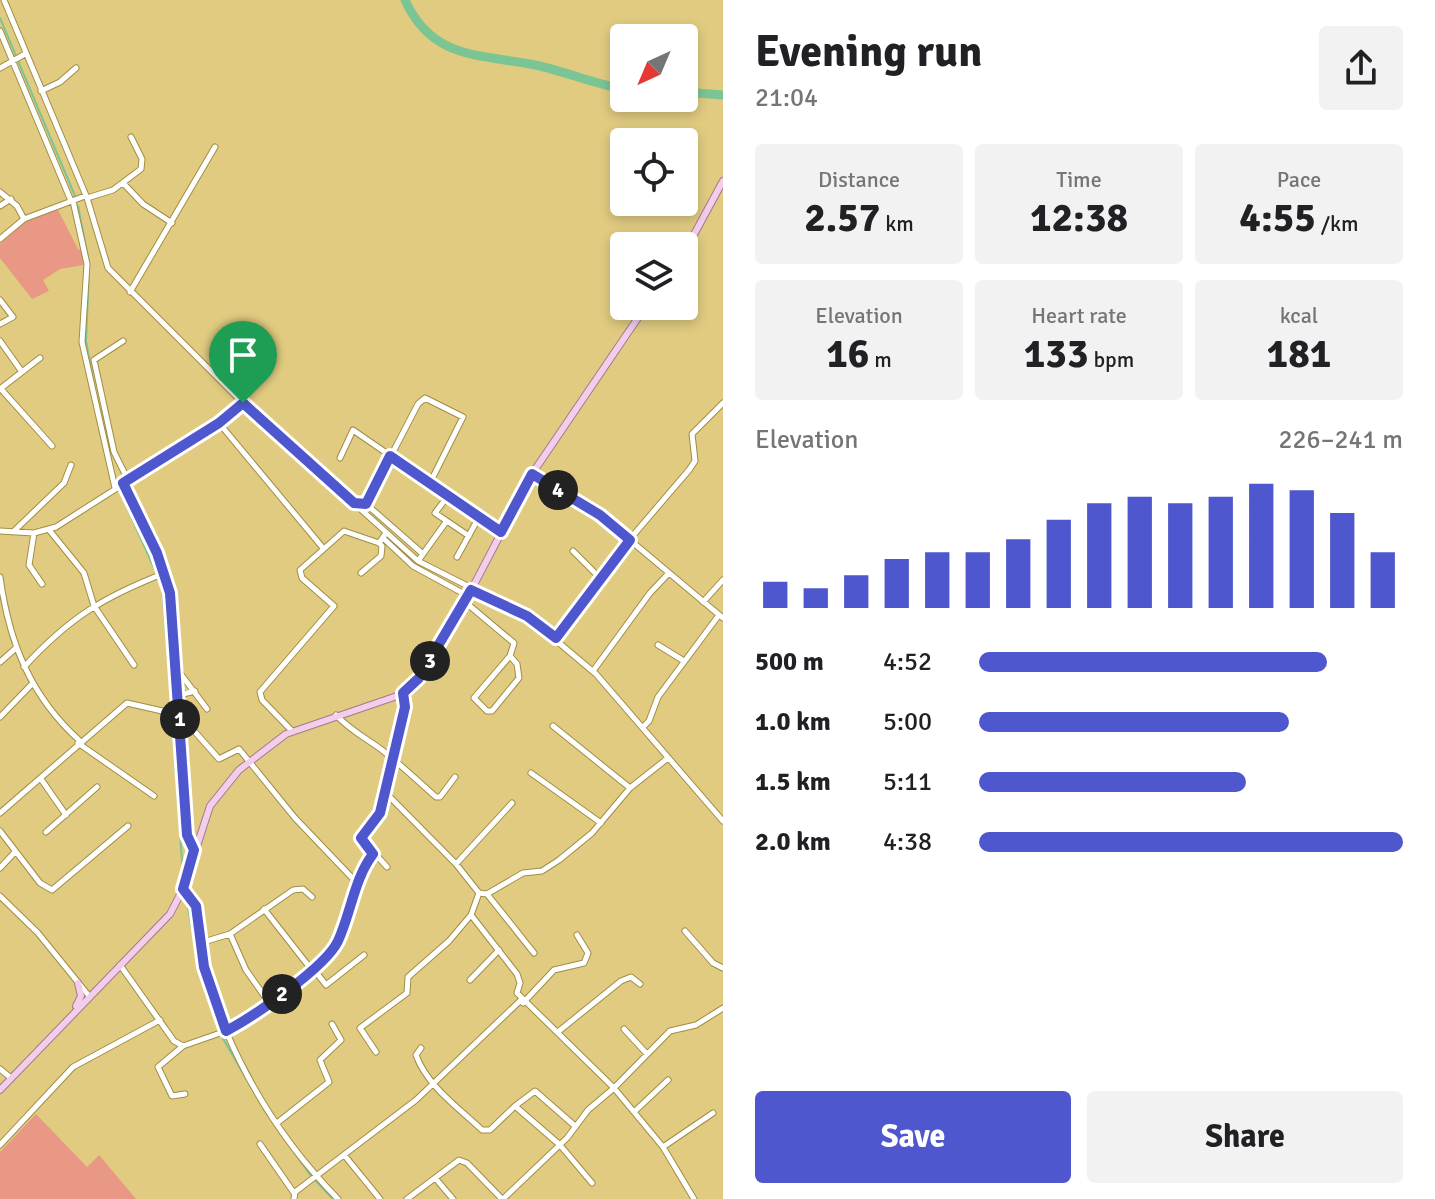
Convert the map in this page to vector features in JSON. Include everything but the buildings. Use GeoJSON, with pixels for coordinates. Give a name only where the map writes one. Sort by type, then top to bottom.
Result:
{"type":"FeatureCollection","features":[{"type":"Feature","properties":{"kind":"main road"},"geometry":{"type":"LineString","coordinates":[[695,232],[723,181]]}},
{"type":"Feature","properties":{"kind":"main road"},"geometry":{"type":"LineString","coordinates":[[0,1090],[170,914],[183,889],[214,799],[250,761],[292,731],[403,693],[419,678],[468,596],[532,474],[636,320]]}},
{"type":"Feature","properties":{"kind":"main road"},"geometry":{"type":"LineString","coordinates":[[70,1016],[81,996],[78,983]]}},
{"type":"Feature","properties":{"kind":"street"},"geometry":{"type":"LineString","coordinates":[[4,0],[86,197],[105,263],[130,292],[243,403],[354,503],[383,538],[413,566],[468,596],[527,616],[593,671],[723,821]]}},
{"type":"Feature","properties":{"kind":"street"},"geometry":{"type":"LineString","coordinates":[[0,31],[72,201],[87,264],[82,342],[115,488]]}},
{"type":"Feature","properties":{"kind":"street"},"geometry":{"type":"LineString","coordinates":[[0,68],[25,54]]}},
{"type":"Feature","properties":{"kind":"street"},"geometry":{"type":"LineString","coordinates":[[41,91],[60,82],[76,68]]}},
{"type":"Feature","properties":{"kind":"street"},"geometry":{"type":"LineString","coordinates":[[0,239],[24,219],[123,183],[137,173],[142,164],[131,137]]}},
{"type":"Feature","properties":{"kind":"street"},"geometry":{"type":"LineString","coordinates":[[130,292],[215,147]]}},
{"type":"Feature","properties":{"kind":"street"},"geometry":{"type":"LineString","coordinates":[[123,183],[143,204],[172,223]]}},
{"type":"Feature","properties":{"kind":"street"},"geometry":{"type":"LineString","coordinates":[[0,192],[11,199],[24,219]]}},
{"type":"Feature","properties":{"kind":"street"},"geometry":{"type":"LineString","coordinates":[[0,206],[11,199]]}},
{"type":"Feature","properties":{"kind":"street"},"geometry":{"type":"LineString","coordinates":[[0,300],[13,317],[0,324]]}},
{"type":"Feature","properties":{"kind":"street"},"geometry":{"type":"LineString","coordinates":[[0,341],[22,372]]}},
{"type":"Feature","properties":{"kind":"street"},"geometry":{"type":"LineString","coordinates":[[123,341],[94,360],[114,452],[160,575],[170,593],[187,835],[194,850]]}},
{"type":"Feature","properties":{"kind":"street"},"geometry":{"type":"LineString","coordinates":[[40,358],[0,389],[52,446]]}},
{"type":"Feature","properties":{"kind":"street"},"geometry":{"type":"LineString","coordinates":[[366,504],[418,404],[425,398],[463,417],[430,483]]}},
{"type":"Feature","properties":{"kind":"street"},"geometry":{"type":"LineString","coordinates":[[0,531],[50,531],[219,423],[243,403]]}},
{"type":"Feature","properties":{"kind":"street"},"geometry":{"type":"LineString","coordinates":[[556,638],[630,540],[689,470],[695,461],[692,434],[697,425],[723,403]]}},
{"type":"Feature","properties":{"kind":"street"},"geometry":{"type":"LineString","coordinates":[[219,423],[323,548]]}},
{"type":"Feature","properties":{"kind":"street"},"geometry":{"type":"LineString","coordinates":[[340,458],[353,430],[501,532]]}},
{"type":"Feature","properties":{"kind":"street"},"geometry":{"type":"LineString","coordinates":[[13,532],[64,483],[71,465]]}},
{"type":"Feature","properties":{"kind":"street"},"geometry":{"type":"LineString","coordinates":[[532,474],[600,515],[721,617],[658,697],[650,720],[643,727]]}},
{"type":"Feature","properties":{"kind":"street"},"geometry":{"type":"LineString","coordinates":[[448,496],[435,513],[469,536]]}},
{"type":"Feature","properties":{"kind":"street"},"geometry":{"type":"LineString","coordinates":[[354,503],[366,504],[423,554]]}},
{"type":"Feature","properties":{"kind":"street"},"geometry":{"type":"LineString","coordinates":[[457,557],[479,517]]}},
{"type":"Feature","properties":{"kind":"street"},"geometry":{"type":"LineString","coordinates":[[418,561],[446,522]]}},
{"type":"Feature","properties":{"kind":"street"},"geometry":{"type":"LineString","coordinates":[[292,731],[262,700],[260,692],[334,606],[300,574],[323,548],[346,530],[383,538],[418,561],[468,596],[514,643],[510,656],[474,698],[487,711],[492,711],[519,678],[517,664],[510,656]]}},
{"type":"Feature","properties":{"kind":"street"},"geometry":{"type":"LineString","coordinates":[[50,531],[84,573],[94,606],[134,665]]}},
{"type":"Feature","properties":{"kind":"street"},"geometry":{"type":"LineString","coordinates":[[34,533],[29,565],[42,584]]}},
{"type":"Feature","properties":{"kind":"street"},"geometry":{"type":"LineString","coordinates":[[361,573],[381,556],[383,538]]}},
{"type":"Feature","properties":{"kind":"street"},"geometry":{"type":"LineString","coordinates":[[573,551],[601,579]]}},
{"type":"Feature","properties":{"kind":"street"},"geometry":{"type":"LineString","coordinates":[[593,671],[669,573]]}},
{"type":"Feature","properties":{"kind":"street"},"geometry":{"type":"LineString","coordinates":[[24,667],[64,627],[105,597],[160,575]]}},
{"type":"Feature","properties":{"kind":"street"},"geometry":{"type":"LineString","coordinates":[[0,577],[7,625],[31,685],[79,742],[154,796]]}},
{"type":"Feature","properties":{"kind":"street"},"geometry":{"type":"LineString","coordinates":[[703,602],[723,580]]}},
{"type":"Feature","properties":{"kind":"street"},"geometry":{"type":"LineString","coordinates":[[658,645],[684,661]]}},
{"type":"Feature","properties":{"kind":"street"},"geometry":{"type":"LineString","coordinates":[[0,662],[16,648]]}},
{"type":"Feature","properties":{"kind":"street"},"geometry":{"type":"LineString","coordinates":[[177,668],[207,709]]}},
{"type":"Feature","properties":{"kind":"street"},"geometry":{"type":"LineString","coordinates":[[0,717],[31,685]]}},
{"type":"Feature","properties":{"kind":"street"},"geometry":{"type":"LineString","coordinates":[[179,695],[195,691]]}},
{"type":"Feature","properties":{"kind":"street"},"geometry":{"type":"LineString","coordinates":[[387,867],[361,838],[377,819],[386,793],[405,707],[403,693]]}},
{"type":"Feature","properties":{"kind":"street"},"geometry":{"type":"LineString","coordinates":[[0,801],[3,810],[127,703],[180,715],[217,758],[224,758],[237,748],[295,818],[358,884]]}},
{"type":"Feature","properties":{"kind":"street"},"geometry":{"type":"LineString","coordinates":[[336,715],[357,736],[369,740],[393,758],[436,797],[440,797],[455,777]]}},
{"type":"Feature","properties":{"kind":"street"},"geometry":{"type":"LineString","coordinates":[[553,726],[630,788]]}},
{"type":"Feature","properties":{"kind":"street"},"geometry":{"type":"LineString","coordinates":[[386,793],[456,864],[479,893],[487,894],[523,873],[542,871],[601,823],[630,788],[668,758]]}},
{"type":"Feature","properties":{"kind":"street"},"geometry":{"type":"LineString","coordinates":[[531,773],[601,823]]}},
{"type":"Feature","properties":{"kind":"street"},"geometry":{"type":"LineString","coordinates":[[41,779],[66,815]]}},
{"type":"Feature","properties":{"kind":"street"},"geometry":{"type":"LineString","coordinates":[[46,832],[97,787]]}},
{"type":"Feature","properties":{"kind":"street"},"geometry":{"type":"LineString","coordinates":[[456,864],[512,803]]}},
{"type":"Feature","properties":{"kind":"street"},"geometry":{"type":"LineString","coordinates":[[0,831],[40,883],[52,890],[128,826]]}},
{"type":"Feature","properties":{"kind":"street"},"geometry":{"type":"LineString","coordinates":[[0,868],[15,852]]}},
{"type":"Feature","properties":{"kind":"street"},"geometry":{"type":"LineString","coordinates":[[185,1094],[173,1097],[157,1071],[183,1046],[226,1031],[270,1004],[338,943],[358,884],[373,854]]}},
{"type":"Feature","properties":{"kind":"street"},"geometry":{"type":"LineString","coordinates":[[183,889],[196,906],[204,967],[226,1031],[277,1123],[316,1176],[338,1199]]}},
{"type":"Feature","properties":{"kind":"street"},"geometry":{"type":"LineString","coordinates":[[200,943],[230,934],[297,889],[312,897]]}},
{"type":"Feature","properties":{"kind":"street"},"geometry":{"type":"LineString","coordinates":[[376,1052],[360,1028],[407,993],[408,977],[449,941],[471,915],[479,893]]}},
{"type":"Feature","properties":{"kind":"street"},"geometry":{"type":"LineString","coordinates":[[487,894],[534,953]]}},
{"type":"Feature","properties":{"kind":"street"},"geometry":{"type":"LineString","coordinates":[[0,896],[38,933],[89,996]]}},
{"type":"Feature","properties":{"kind":"street"},"geometry":{"type":"LineString","coordinates":[[264,909],[326,985],[364,955]]}},
{"type":"Feature","properties":{"kind":"street"},"geometry":{"type":"LineString","coordinates":[[471,915],[519,978],[516,990],[522,1002],[559,1031],[614,1088],[663,1147],[694,1199]]}},
{"type":"Feature","properties":{"kind":"street"},"geometry":{"type":"LineString","coordinates":[[685,931],[713,963],[723,968]]}},
{"type":"Feature","properties":{"kind":"street"},"geometry":{"type":"LineString","coordinates":[[230,934],[246,970],[270,1004]]}},
{"type":"Feature","properties":{"kind":"street"},"geometry":{"type":"LineString","coordinates":[[260,1144],[294,1196],[434,1083],[554,970],[584,963],[588,953],[577,935]]}},
{"type":"Feature","properties":{"kind":"street"},"geometry":{"type":"LineString","coordinates":[[470,980],[499,950]]}},
{"type":"Feature","properties":{"kind":"street"},"geometry":{"type":"LineString","coordinates":[[120,965],[174,1041],[183,1046]]}},
{"type":"Feature","properties":{"kind":"street"},"geometry":{"type":"LineString","coordinates":[[559,1031],[621,981],[631,977],[640,984]]}},
{"type":"Feature","properties":{"kind":"street"},"geometry":{"type":"LineString","coordinates":[[407,1199],[456,1162],[463,1161],[502,1199],[560,1145],[670,1031],[696,1025],[723,1008]]}},
{"type":"Feature","properties":{"kind":"street"},"geometry":{"type":"LineString","coordinates":[[0,1145],[73,1067],[160,1020]]}},
{"type":"Feature","properties":{"kind":"street"},"geometry":{"type":"LineString","coordinates":[[277,1123],[329,1082],[320,1060],[340,1042],[332,1024]]}},
{"type":"Feature","properties":{"kind":"street"},"geometry":{"type":"LineString","coordinates":[[624,1029],[647,1054]]}},
{"type":"Feature","properties":{"kind":"street"},"geometry":{"type":"LineString","coordinates":[[421,1048],[416,1055],[418,1061],[434,1083],[484,1132],[535,1091],[575,1126]]}},
{"type":"Feature","properties":{"kind":"street"},"geometry":{"type":"LineString","coordinates":[[0,1069],[11,1078]]}},
{"type":"Feature","properties":{"kind":"street"},"geometry":{"type":"LineString","coordinates":[[634,1112],[668,1080]]}},
{"type":"Feature","properties":{"kind":"street"},"geometry":{"type":"LineString","coordinates":[[515,1106],[560,1145],[592,1183]]}},
{"type":"Feature","properties":{"kind":"street"},"geometry":{"type":"LineString","coordinates":[[663,1147],[713,1113]]}},
{"type":"Feature","properties":{"kind":"street"},"geometry":{"type":"LineString","coordinates":[[345,1156],[380,1199]]}},
{"type":"Feature","properties":{"kind":"street"},"geometry":{"type":"LineString","coordinates":[[436,1179],[453,1199]]}},
{"type":"Feature","properties":{"kind":"shaded area"},"geometry":{"type":"Polygon","coordinates":[[[57,208],[78,249],[82,250],[83,265],[60,269],[43,280],[49,291],[32,299],[0,258],[0,244],[27,220],[57,208]]]}},
{"type":"Feature","properties":{"kind":"shaded area"},"geometry":{"type":"Polygon","coordinates":[[[36,1114],[87,1167],[99,1155],[136,1199],[0,1199],[0,1152],[36,1114]]]}},
{"type":"Feature","properties":{"kind":"waterway"},"geometry":{"type":"LineString","coordinates":[[405,0],[416,20],[443,44],[460,51],[546,68],[610,86]]}},
{"type":"Feature","properties":{"kind":"waterway"},"geometry":{"type":"LineString","coordinates":[[0,18],[75,196]]}},
{"type":"Feature","properties":{"kind":"waterway"},"geometry":{"type":"LineString","coordinates":[[698,93],[723,95]]}},
{"type":"Feature","properties":{"kind":"waterway"},"geometry":{"type":"LineString","coordinates":[[78,206],[89,263]]}},
{"type":"Feature","properties":{"kind":"waterway"},"geometry":{"type":"LineString","coordinates":[[89,273],[86,341],[92,374]]}},
{"type":"Feature","properties":{"kind":"waterway"},"geometry":{"type":"LineString","coordinates":[[122,496],[162,586],[172,710]]}},
{"type":"Feature","properties":{"kind":"waterway"},"geometry":{"type":"LineString","coordinates":[[172,721],[183,875]]}},
{"type":"Feature","properties":{"kind":"waterway"},"geometry":{"type":"LineString","coordinates":[[188,908],[201,978],[220,1029]]}},
{"type":"Feature","properties":{"kind":"waterway"},"geometry":{"type":"LineString","coordinates":[[222,1037],[265,1111],[311,1176]]}},
{"type":"Feature","properties":{"kind":"waterway"},"geometry":{"type":"LineString","coordinates":[[316,1181],[333,1199]]}},
{"type":"Feature","properties":{"kind":"route"},"geometry":{"type":"LineString","coordinates":[[243,403],[354,503],[360,501],[366,504],[390,456],[501,532],[532,474],[600,515],[630,540],[556,638],[527,616],[471,590],[419,678],[403,693],[405,707],[386,793],[377,819],[361,838],[373,854],[361,874],[338,943],[270,1004],[226,1031],[204,967],[196,906],[183,889],[194,850],[187,835],[170,593],[157,553],[123,483],[219,423],[243,403]]}}]}
